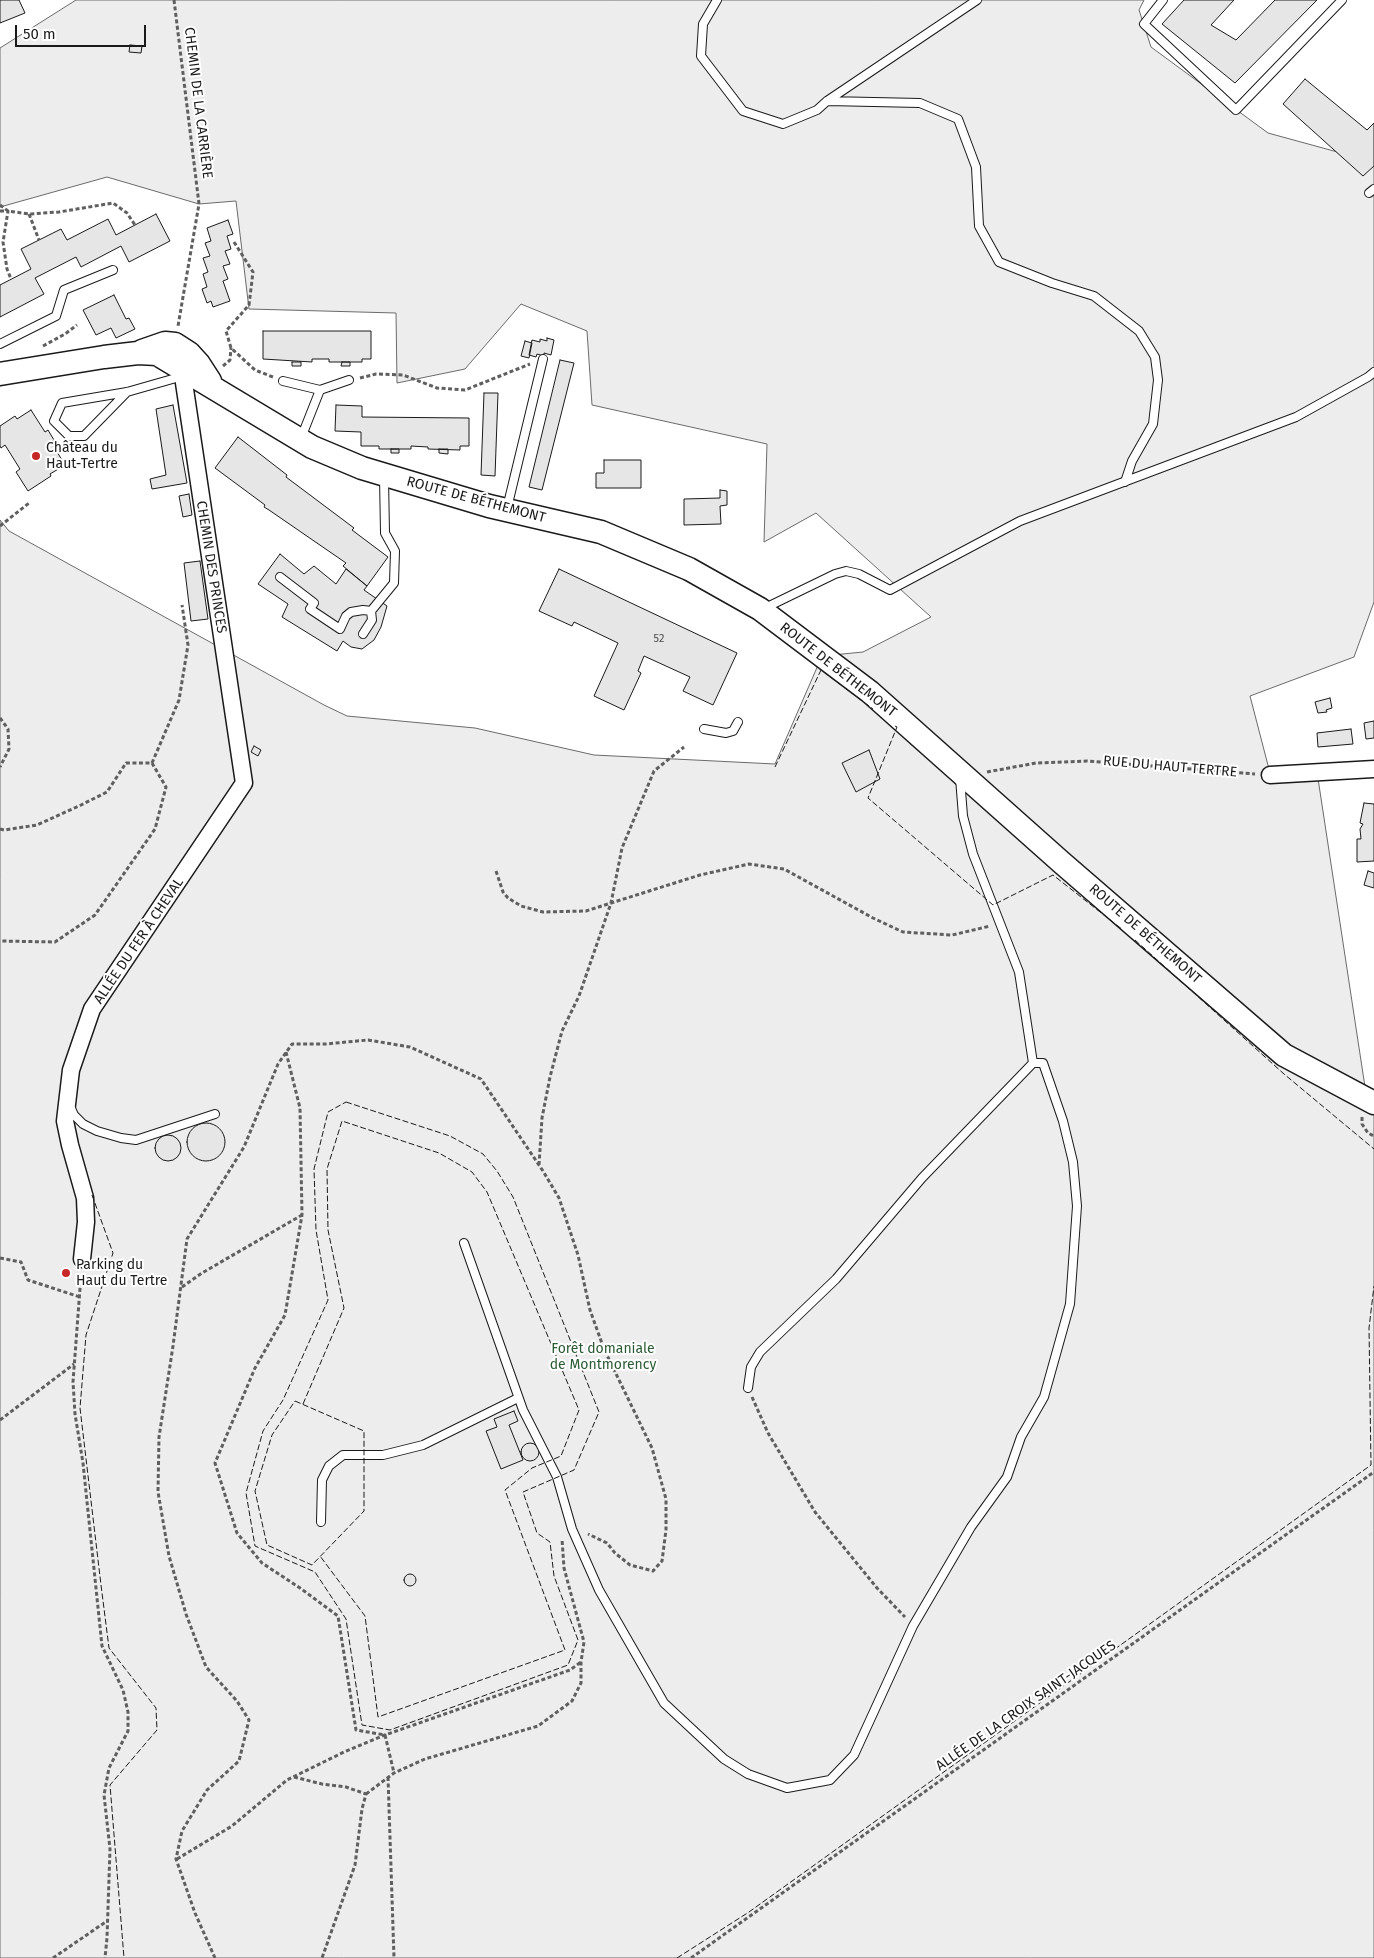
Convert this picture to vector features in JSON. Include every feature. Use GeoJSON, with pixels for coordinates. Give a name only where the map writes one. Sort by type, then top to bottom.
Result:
{"type":"FeatureCollection","features":[{"type":"Feature","properties":{"kind":"street"},"geometry":{"type":"LineString","coordinates":[[0,374],[138,353],[165,342],[175,344],[188,367]]}},
{"type":"Feature","properties":{"kind":"street","name":"ROUTE DE BÉTHEMONT"},"geometry":{"type":"LineString","coordinates":[[188,367],[214,388],[300,440],[354,465],[507,510],[601,532],[689,569],[760,609],[870,692],[1061,862],[1284,1054],[1374,1103]]}},
{"type":"Feature","properties":{"kind":"street","name":"CHEMIN DES PRINCES"},"geometry":{"type":"LineString","coordinates":[[188,367],[244,783]]}},
{"type":"Feature","properties":{"kind":"street"},"geometry":{"type":"LineString","coordinates":[[1270,775],[1374,769]]}},
{"type":"Feature","properties":{"kind":"street","name":"ALLÉE DU FER À CHEVAL"},"geometry":{"type":"LineString","coordinates":[[82,1259],[86,1222],[85,1198],[65,1121],[71,1070],[92,1009],[244,783]]}},
{"type":"Feature","properties":{"kind":"lane"},"geometry":{"type":"LineString","coordinates":[[717,0],[703,24],[701,56],[743,111],[783,124],[817,110],[827,101],[977,0]]}},
{"type":"Feature","properties":{"kind":"lane"},"geometry":{"type":"LineString","coordinates":[[1162,0],[1144,24],[1236,110],[1342,0]]}},
{"type":"Feature","properties":{"kind":"lane"},"geometry":{"type":"LineString","coordinates":[[827,101],[920,103],[958,119],[976,168],[979,226],[999,262],[1052,283],[1094,296],[1139,331],[1155,357],[1158,380],[1153,424],[1132,461],[1125,482]]}},
{"type":"Feature","properties":{"kind":"lane"},"geometry":{"type":"LineString","coordinates":[[0,344],[56,316],[64,290],[113,270]]}},
{"type":"Feature","properties":{"kind":"lane"},"geometry":{"type":"LineString","coordinates":[[507,510],[543,359]]}},
{"type":"Feature","properties":{"kind":"lane"},"geometry":{"type":"LineString","coordinates":[[127,392],[84,436],[68,436],[54,421],[62,403],[127,392],[188,367]]}},
{"type":"Feature","properties":{"kind":"lane"},"geometry":{"type":"LineString","coordinates":[[760,609],[770,606],[835,574],[846,571],[859,574],[890,590],[1020,521],[1296,417],[1374,372]]}},
{"type":"Feature","properties":{"kind":"lane"},"geometry":{"type":"LineString","coordinates":[[282,381],[320,390],[349,380]]}},
{"type":"Feature","properties":{"kind":"lane"},"geometry":{"type":"LineString","coordinates":[[300,440],[320,390]]}},
{"type":"Feature","properties":{"kind":"lane"},"geometry":{"type":"LineString","coordinates":[[363,634],[372,620],[371,611],[394,583],[395,551],[385,533],[384,475]]}},
{"type":"Feature","properties":{"kind":"lane"},"geometry":{"type":"LineString","coordinates":[[280,577],[314,603],[310,609],[340,629],[346,616],[351,612],[371,611]]}},
{"type":"Feature","properties":{"kind":"lane"},"geometry":{"type":"LineString","coordinates":[[704,729],[726,733],[733,731],[738,722]]}},
{"type":"Feature","properties":{"kind":"lane"},"geometry":{"type":"LineString","coordinates":[[964,775],[963,816],[973,854],[1019,972],[1033,1063]]}},
{"type":"Feature","properties":{"kind":"lane"},"geometry":{"type":"LineString","coordinates":[[748,1388],[752,1367],[760,1352],[836,1279],[922,1178],[1033,1063]]}},
{"type":"Feature","properties":{"kind":"lane"},"geometry":{"type":"LineString","coordinates":[[464,1243],[518,1398],[557,1477],[572,1529],[599,1590],[664,1703],[724,1759],[748,1774],[787,1788],[830,1780],[854,1756],[914,1626],[970,1527],[1007,1477],[1021,1437],[1044,1398],[1070,1304],[1077,1206],[1073,1162],[1063,1121],[1043,1064],[1033,1063]]}},
{"type":"Feature","properties":{"kind":"lane"},"geometry":{"type":"LineString","coordinates":[[67,1098],[74,1115],[83,1124],[97,1132],[136,1140],[215,1114]]}},
{"type":"Feature","properties":{"kind":"lane"},"geometry":{"type":"LineString","coordinates":[[321,1522],[322,1480],[329,1466],[343,1455],[383,1455],[423,1445],[518,1398]]}},
{"type":"Feature","properties":{"kind":"path","name":"CHEMIN DE LA CARRIÈRE"},"geometry":{"type":"LineString","coordinates":[[174,0],[199,204],[178,328]]}},
{"type":"Feature","properties":{"kind":"path"},"geometry":{"type":"LineString","coordinates":[[0,211],[29,214],[59,212],[113,203],[127,213],[135,225]]}},
{"type":"Feature","properties":{"kind":"path"},"geometry":{"type":"LineString","coordinates":[[0,205],[8,211]]}},
{"type":"Feature","properties":{"kind":"path"},"geometry":{"type":"LineString","coordinates":[[8,211],[3,242],[7,268],[11,279]]}},
{"type":"Feature","properties":{"kind":"path"},"geometry":{"type":"LineString","coordinates":[[29,214],[39,240]]}},
{"type":"Feature","properties":{"kind":"path"},"geometry":{"type":"LineString","coordinates":[[234,242],[253,272],[249,305],[226,330],[231,348],[255,370],[282,381]]}},
{"type":"Feature","properties":{"kind":"path"},"geometry":{"type":"LineString","coordinates":[[39,347],[50,343],[77,324]]}},
{"type":"Feature","properties":{"kind":"path"},"geometry":{"type":"LineString","coordinates":[[349,380],[376,374],[404,376],[437,388],[465,390],[493,380],[516,368],[543,359]]}},
{"type":"Feature","properties":{"kind":"path"},"geometry":{"type":"LineString","coordinates":[[0,526],[29,503]]}},
{"type":"Feature","properties":{"kind":"path"},"geometry":{"type":"LineString","coordinates":[[152,763],[179,700],[188,646],[182,605]]}},
{"type":"Feature","properties":{"kind":"path"},"geometry":{"type":"LineString","coordinates":[[0,718],[8,729],[9,749],[0,767]]}},
{"type":"Feature","properties":{"kind":"path"},"geometry":{"type":"LineString","coordinates":[[539,1165],[542,1118],[550,1077],[562,1032],[579,996],[611,903],[622,848],[654,771],[684,747]]}},
{"type":"Feature","properties":{"kind":"path","name":"RUE DU HAUT TERTRE"},"geometry":{"type":"LineString","coordinates":[[964,775],[1036,763],[1087,761],[1270,775]]}},
{"type":"Feature","properties":{"kind":"path"},"geometry":{"type":"LineString","coordinates":[[0,830],[37,825],[107,792],[126,764],[152,763]]}},
{"type":"Feature","properties":{"kind":"path"},"geometry":{"type":"LineString","coordinates":[[0,941],[55,942],[95,915],[155,829],[166,787],[152,763]]}},
{"type":"Feature","properties":{"kind":"path"},"geometry":{"type":"LineString","coordinates":[[496,871],[503,892],[508,898],[522,906],[543,912],[586,911],[700,875],[749,864],[784,868],[873,918],[903,932],[952,935],[1000,923]]}},
{"type":"Feature","properties":{"kind":"path"},"geometry":{"type":"LineString","coordinates":[[215,1958],[195,1913],[176,1859],[182,1831],[207,1790],[240,1761],[249,1720],[237,1701],[206,1667],[186,1614],[169,1556],[158,1492],[159,1437],[182,1288],[187,1239],[244,1147],[278,1064],[292,1044],[326,1044],[368,1040],[410,1047],[482,1080],[539,1165],[559,1198],[578,1255],[590,1310],[604,1349],[652,1448],[666,1499],[666,1530],[662,1561],[653,1571],[630,1564],[615,1553],[607,1543],[572,1529],[562,1540],[564,1568],[584,1642],[581,1662],[581,1683],[572,1701],[538,1726],[425,1759],[394,1773],[366,1794],[362,1808],[355,1865],[322,1958]]}},
{"type":"Feature","properties":{"kind":"path"},"geometry":{"type":"LineString","coordinates":[[286,1052],[300,1108],[302,1215],[285,1315],[256,1368],[215,1463],[237,1533],[262,1563],[338,1616],[356,1730],[385,1735]]}},
{"type":"Feature","properties":{"kind":"path"},"geometry":{"type":"LineString","coordinates":[[182,1288],[202,1274],[302,1215]]}},
{"type":"Feature","properties":{"kind":"path"},"geometry":{"type":"LineString","coordinates":[[0,1258],[21,1262],[28,1280],[80,1297]]}},
{"type":"Feature","properties":{"kind":"path"},"geometry":{"type":"LineString","coordinates":[[82,1259],[74,1363],[75,1414],[83,1464],[102,1646],[123,1690],[128,1712],[128,1732],[109,1768],[104,1795],[110,1850],[105,1958]]}},
{"type":"Feature","properties":{"kind":"path"},"geometry":{"type":"LineString","coordinates":[[0,1420],[74,1363]]}},
{"type":"Feature","properties":{"kind":"path"},"geometry":{"type":"LineString","coordinates":[[748,1388],[768,1433],[815,1512],[878,1588],[914,1626]]}},
{"type":"Feature","properties":{"kind":"path","name":"ALLÉE DE LA CROIX SAINT-JACQUES"},"geometry":{"type":"LineString","coordinates":[[691,1958],[1374,1472]]}},
{"type":"Feature","properties":{"kind":"path"},"geometry":{"type":"LineString","coordinates":[[176,1859],[232,1826],[294,1777],[344,1752],[385,1735],[570,1670],[581,1662]]}},
{"type":"Feature","properties":{"kind":"path"},"geometry":{"type":"LineString","coordinates":[[385,1735],[394,1773]]}},
{"type":"Feature","properties":{"kind":"path"},"geometry":{"type":"LineString","coordinates":[[294,1777],[322,1784],[346,1787],[366,1794]]}},
{"type":"Feature","properties":{"kind":"path"},"geometry":{"type":"LineString","coordinates":[[388,1777],[394,1958]]}},
{"type":"Feature","properties":{"kind":"path"},"geometry":{"type":"LineString","coordinates":[[53,1958],[108,1921]]}},
{"type":"Feature","properties":{"kind":"green space","name":"Forêt domaniale de Montmorency"},"geometry":{"type":"Polygon","coordinates":[[[76,0],[1144,0],[1139,10],[1151,47],[1268,133],[1374,162],[1374,602],[1354,657],[1250,696],[1270,773],[1317,772],[1367,1100],[1374,1103],[1374,1958],[0,1958],[0,520],[9,531],[347,716],[475,728],[594,755],[775,764],[822,656],[863,652],[931,617],[816,513],[764,542],[767,444],[592,405],[587,331],[521,304],[465,369],[397,383],[396,313],[249,309],[236,201],[199,204],[107,177],[0,207],[0,48],[76,0]]]}},
{"type":"Feature","properties":{"kind":"building"},"geometry":{"type":"Polygon","coordinates":[[[0,0],[19,0],[25,13],[0,23],[0,0]]]}},
{"type":"Feature","properties":{"kind":"building"},"geometry":{"type":"Polygon","coordinates":[[[1184,0],[1234,0],[1211,25],[1236,40],[1275,0],[1317,0],[1235,83],[1162,24],[1184,0]]]}},
{"type":"Feature","properties":{"kind":"building"},"geometry":{"type":"Polygon","coordinates":[[[130,45],[142,46],[141,53],[129,52],[130,45]]]}},
{"type":"Feature","properties":{"kind":"building"},"geometry":{"type":"Polygon","coordinates":[[[1305,79],[1367,130],[1374,123],[1374,166],[1363,176],[1283,104],[1305,79]]]}},
{"type":"Feature","properties":{"kind":"building"},"geometry":{"type":"Polygon","coordinates":[[[156,214],[170,241],[129,262],[121,246],[81,267],[76,257],[35,278],[44,294],[0,317],[0,285],[31,269],[21,249],[61,229],[67,240],[108,219],[116,235],[156,214]]]}},
{"type":"Feature","properties":{"kind":"building"},"geometry":{"type":"Polygon","coordinates":[[[228,220],[233,234],[227,236],[231,249],[225,251],[230,264],[223,266],[228,279],[223,281],[230,301],[213,307],[211,301],[207,303],[202,289],[207,287],[203,274],[208,272],[203,258],[210,256],[205,243],[211,241],[207,228],[228,220]]]}},
{"type":"Feature","properties":{"kind":"building"},"geometry":{"type":"Polygon","coordinates":[[[114,295],[126,319],[129,318],[135,329],[116,338],[111,328],[96,335],[83,310],[114,295]]]}},
{"type":"Feature","properties":{"kind":"building"},"geometry":{"type":"Polygon","coordinates":[[[263,331],[371,331],[371,359],[362,359],[362,362],[329,362],[329,359],[312,359],[312,362],[263,359],[263,331]]]}},
{"type":"Feature","properties":{"kind":"building"},"geometry":{"type":"Polygon","coordinates":[[[547,338],[554,340],[551,355],[544,353],[544,356],[537,354],[536,357],[529,355],[532,340],[540,342],[540,339],[547,341],[547,338]]]}},
{"type":"Feature","properties":{"kind":"building"},"geometry":{"type":"Polygon","coordinates":[[[525,341],[532,343],[529,358],[521,356],[525,341]]]}},
{"type":"Feature","properties":{"kind":"building"},"geometry":{"type":"Polygon","coordinates":[[[560,360],[574,363],[542,490],[529,487],[560,360]]]}},
{"type":"Feature","properties":{"kind":"building"},"geometry":{"type":"Polygon","coordinates":[[[292,362],[301,362],[301,366],[292,366],[292,362]]]}},
{"type":"Feature","properties":{"kind":"building"},"geometry":{"type":"Polygon","coordinates":[[[342,362],[350,362],[350,366],[341,366],[342,362]]]}},
{"type":"Feature","properties":{"kind":"building"},"geometry":{"type":"Polygon","coordinates":[[[484,393],[498,393],[495,476],[481,475],[484,393]]]}},
{"type":"Feature","properties":{"kind":"building"},"geometry":{"type":"Polygon","coordinates":[[[173,405],[187,483],[152,489],[150,479],[166,475],[156,409],[173,405]]]}},
{"type":"Feature","properties":{"kind":"building"},"geometry":{"type":"Polygon","coordinates":[[[336,405],[362,406],[362,417],[469,418],[469,446],[460,446],[460,450],[428,449],[428,447],[411,446],[411,449],[379,449],[379,446],[361,446],[361,432],[335,431],[336,405]]]}},
{"type":"Feature","properties":{"kind":"building","name":"Château du Haut-Tertre"},"geometry":{"type":"Polygon","coordinates":[[[31,410],[45,432],[48,430],[54,440],[51,442],[65,465],[28,491],[16,472],[20,469],[5,445],[1,448],[0,446],[0,426],[15,416],[17,419],[31,410]]]}},
{"type":"Feature","properties":{"kind":"building"},"geometry":{"type":"Polygon","coordinates":[[[238,437],[388,557],[367,586],[343,566],[346,563],[264,507],[265,505],[215,468],[238,437]]]}},
{"type":"Feature","properties":{"kind":"building"},"geometry":{"type":"Polygon","coordinates":[[[391,449],[399,449],[399,453],[391,453],[391,449]]]}},
{"type":"Feature","properties":{"kind":"building"},"geometry":{"type":"Polygon","coordinates":[[[439,449],[448,449],[448,454],[439,453],[439,449]]]}},
{"type":"Feature","properties":{"kind":"building"},"geometry":{"type":"Polygon","coordinates":[[[604,460],[641,460],[641,488],[596,488],[596,473],[604,473],[604,460]]]}},
{"type":"Feature","properties":{"kind":"building"},"geometry":{"type":"Polygon","coordinates":[[[720,490],[727,491],[727,505],[720,506],[721,524],[684,525],[684,499],[720,498],[720,490]]]}},
{"type":"Feature","properties":{"kind":"building"},"geometry":{"type":"Polygon","coordinates":[[[189,494],[192,515],[183,517],[179,496],[189,494]]]}},
{"type":"Feature","properties":{"kind":"building"},"geometry":{"type":"Polygon","coordinates":[[[280,554],[304,574],[314,566],[336,584],[346,569],[367,586],[364,590],[387,606],[381,627],[374,640],[362,649],[351,647],[343,641],[337,651],[282,617],[288,604],[258,584],[280,554]]]}},
{"type":"Feature","properties":{"kind":"building"},"geometry":{"type":"Polygon","coordinates":[[[200,561],[208,619],[191,621],[184,563],[200,561]]]}},
{"type":"Feature","properties":{"kind":"building"},"geometry":{"type":"Polygon","coordinates":[[[559,569],[737,653],[713,705],[683,691],[690,677],[644,656],[638,671],[641,673],[624,710],[594,696],[618,643],[574,622],[572,626],[539,611],[559,569]]]}},
{"type":"Feature","properties":{"kind":"building"},"geometry":{"type":"Polygon","coordinates":[[[1330,698],[1332,708],[1326,710],[1327,712],[1318,713],[1315,702],[1330,698]]]}},
{"type":"Feature","properties":{"kind":"building"},"geometry":{"type":"Polygon","coordinates":[[[1374,721],[1374,738],[1366,739],[1364,723],[1374,721]]]}},
{"type":"Feature","properties":{"kind":"building"},"geometry":{"type":"Polygon","coordinates":[[[1351,729],[1353,744],[1318,747],[1317,733],[1351,729]]]}},
{"type":"Feature","properties":{"kind":"building"},"geometry":{"type":"Polygon","coordinates":[[[254,746],[261,750],[258,756],[251,752],[254,746]]]}},
{"type":"Feature","properties":{"kind":"building"},"geometry":{"type":"Polygon","coordinates":[[[869,750],[880,779],[856,792],[842,763],[869,750]]]}},
{"type":"Feature","properties":{"kind":"building"},"geometry":{"type":"Polygon","coordinates":[[[1364,803],[1374,804],[1374,861],[1357,862],[1357,839],[1361,839],[1360,829],[1363,824],[1360,823],[1364,803]]]}},
{"type":"Feature","properties":{"kind":"building"},"geometry":{"type":"Polygon","coordinates":[[[1368,871],[1374,873],[1374,888],[1364,885],[1368,871]]]}},
{"type":"Feature","properties":{"kind":"building"},"geometry":{"type":"Polygon","coordinates":[[[206,1123],[219,1129],[225,1142],[219,1155],[206,1161],[193,1155],[187,1142],[193,1129],[206,1123]]]}},
{"type":"Feature","properties":{"kind":"building"},"geometry":{"type":"Polygon","coordinates":[[[168,1135],[177,1139],[181,1148],[177,1157],[168,1161],[159,1157],[155,1148],[159,1139],[168,1135]]]}},
{"type":"Feature","properties":{"kind":"building"},"geometry":{"type":"Polygon","coordinates":[[[514,1411],[518,1421],[509,1425],[523,1460],[501,1469],[486,1431],[497,1427],[494,1419],[514,1411]]]}},
{"type":"Feature","properties":{"kind":"building"},"geometry":{"type":"Polygon","coordinates":[[[530,1443],[536,1446],[539,1452],[536,1458],[530,1461],[524,1458],[521,1452],[524,1446],[530,1443]]]}},
{"type":"Feature","properties":{"kind":"building"},"geometry":{"type":"Polygon","coordinates":[[[408,1574],[412,1574],[416,1580],[412,1586],[408,1586],[404,1582],[404,1578],[408,1574]]]}},
{"type":"Feature","properties":{"kind":"fence"},"geometry":{"type":"LineString","coordinates":[[775,767],[821,670],[873,709]]}},
{"type":"Feature","properties":{"kind":"fence"},"geometry":{"type":"LineString","coordinates":[[895,726],[897,727],[868,798],[993,905],[1053,875],[1123,930]]}},
{"type":"Feature","properties":{"kind":"fence"},"geometry":{"type":"LineString","coordinates":[[1135,940],[1284,1074],[1374,1149]]}},
{"type":"Feature","properties":{"kind":"fence"},"geometry":{"type":"LineString","coordinates":[[346,1102],[450,1136],[483,1154],[497,1171],[513,1197],[599,1412],[574,1470],[523,1492],[537,1533],[550,1542],[554,1576],[578,1640],[568,1665],[390,1730],[362,1725],[346,1619],[315,1572],[255,1546],[246,1493],[263,1431],[283,1400],[328,1300],[316,1230],[314,1169],[328,1112],[346,1102]]}},
{"type":"Feature","properties":{"kind":"fence"},"geometry":{"type":"LineString","coordinates":[[303,1404],[344,1308],[328,1230],[327,1169],[342,1121],[439,1153],[472,1172],[487,1192],[579,1410],[561,1456],[532,1468],[505,1490],[565,1650],[378,1717],[365,1616],[320,1556]]}},
{"type":"Feature","properties":{"kind":"fence"},"geometry":{"type":"LineString","coordinates":[[92,1195],[113,1253],[86,1335],[80,1408],[101,1585],[109,1648],[156,1708],[157,1730],[110,1785],[124,1958]]}},
{"type":"Feature","properties":{"kind":"fence"},"geometry":{"type":"LineString","coordinates":[[677,1958],[749,1912],[1371,1465],[1369,1328],[1374,1286]]}},
{"type":"Feature","properties":{"kind":"fence"},"geometry":{"type":"LineString","coordinates":[[295,1401],[364,1431],[364,1511],[312,1565],[267,1545],[255,1491],[272,1435],[295,1401]]}},
{"type":"Feature","properties":{"kind":"place","name":"Château du Haut-Tertre"},"geometry":{"type":"Point","coordinates":[36,456]}},
{"type":"Feature","properties":{"kind":"place","name":"Parking du Haut du Tertre"},"geometry":{"type":"Point","coordinates":[66,1273]}}]}
